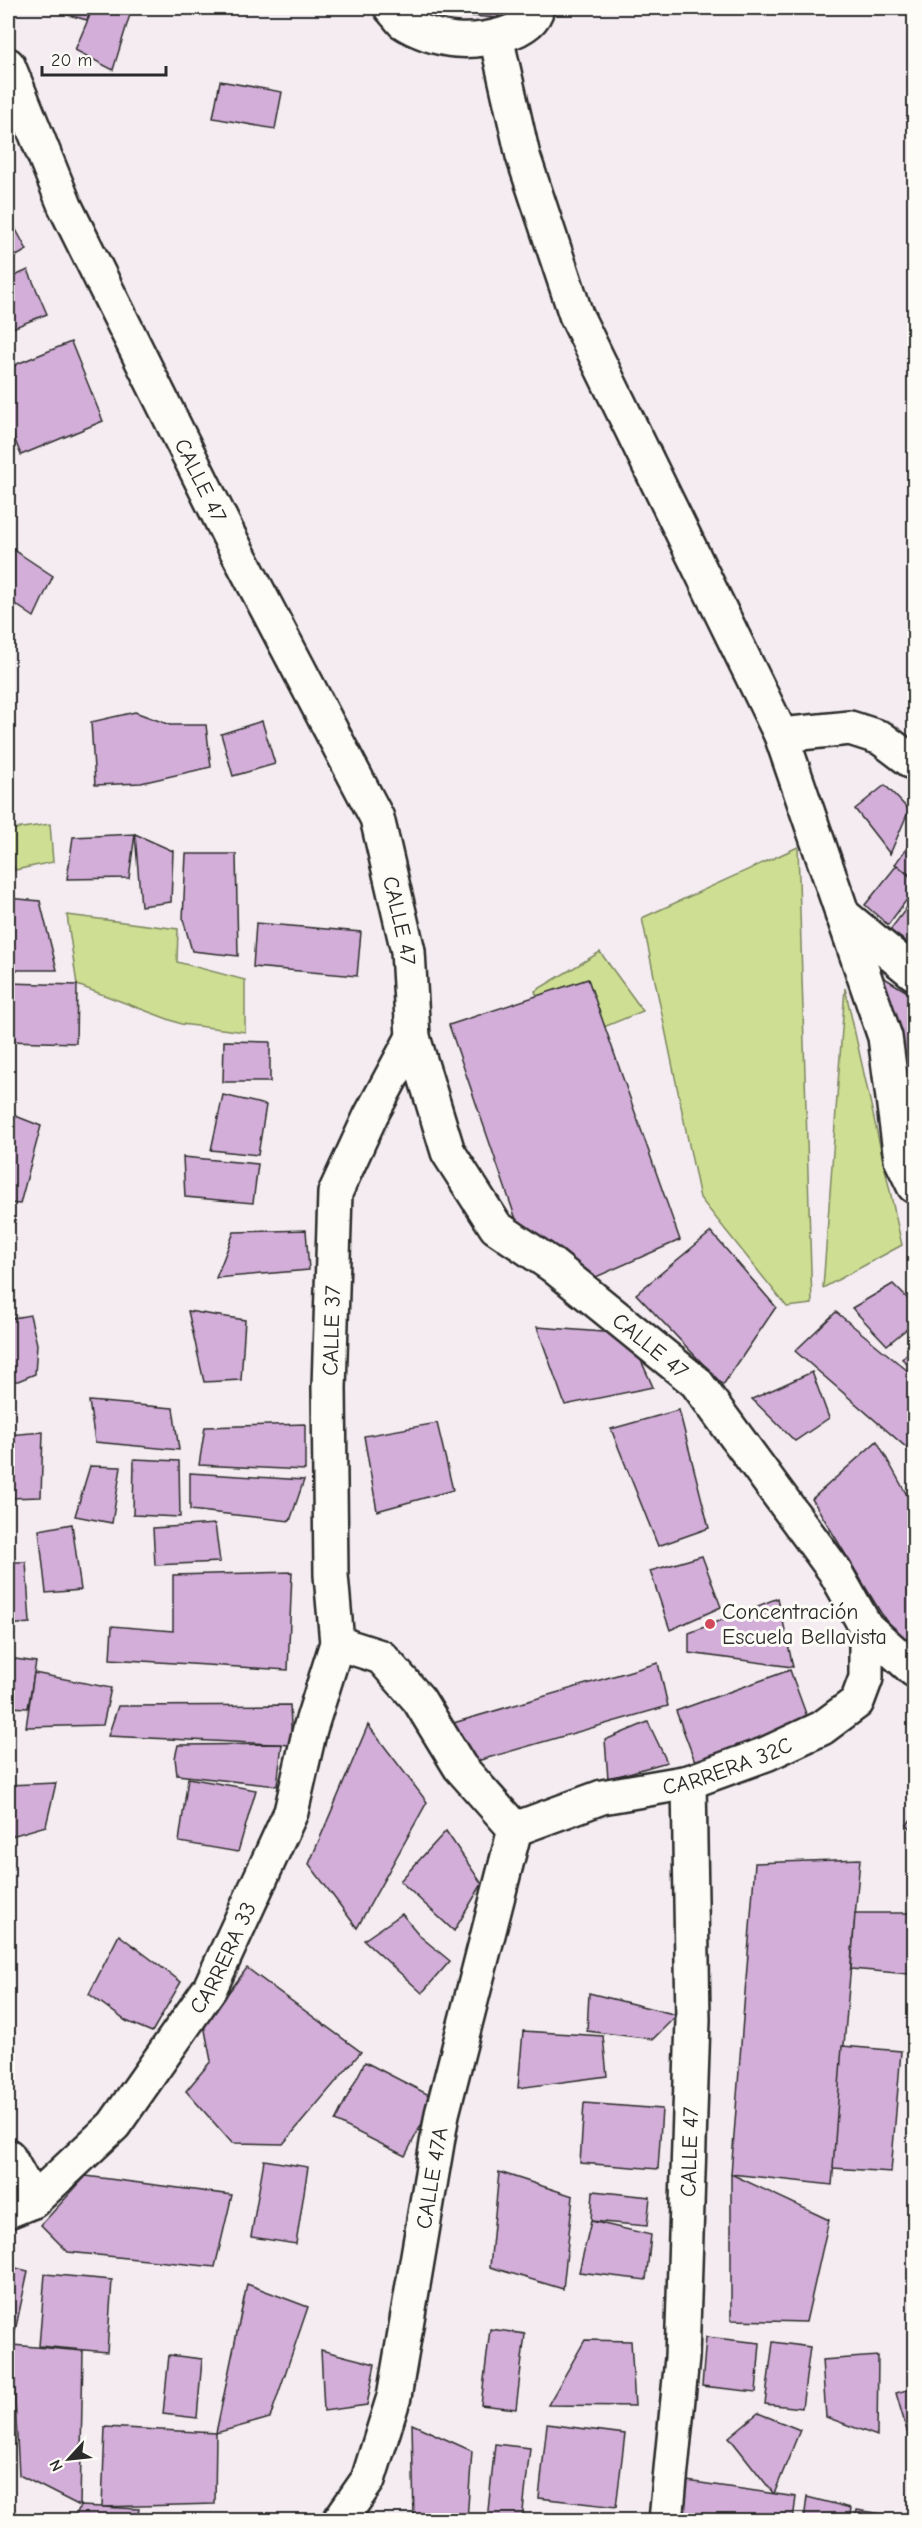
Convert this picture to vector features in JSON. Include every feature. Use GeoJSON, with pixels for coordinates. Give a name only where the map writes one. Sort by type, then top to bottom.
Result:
{"type":"FeatureCollection","features":[{"type":"Feature","properties":{"kind":"street"},"geometry":{"type":"LineString","coordinates":[[391,8],[403,22],[424,32],[456,40],[496,37],[521,28],[535,18],[537,8]]}},
{"type":"Feature","properties":{"kind":"street"},"geometry":{"type":"LineString","coordinates":[[496,37],[523,156],[576,315],[781,735],[885,1037],[901,1159],[915,1186]]}},
{"type":"Feature","properties":{"kind":"street","name":"CALLE 47"},"geometry":{"type":"LineString","coordinates":[[8,65],[65,206],[229,536],[377,818],[408,951],[413,1037],[448,1152],[496,1227],[552,1265],[696,1382],[834,1570],[866,1627],[915,1670]]}},
{"type":"Feature","properties":{"kind":"street"},"geometry":{"type":"LineString","coordinates":[[781,735],[850,728],[881,738],[915,763]]}},
{"type":"Feature","properties":{"kind":"street"},"geometry":{"type":"LineString","coordinates":[[842,914],[915,973]]}},
{"type":"Feature","properties":{"kind":"street","name":"CALLE 37"},"geometry":{"type":"LineString","coordinates":[[337,1643],[331,1575],[329,1388],[335,1193],[371,1114],[413,1037]]}},
{"type":"Feature","properties":{"kind":"street","name":"CARRERA 32C"},"geometry":{"type":"LineString","coordinates":[[515,1829],[602,1797],[689,1782],[766,1754],[822,1728],[857,1702],[866,1678],[866,1627]]}},
{"type":"Feature","properties":{"kind":"street"},"geometry":{"type":"LineString","coordinates":[[337,1643],[381,1657],[420,1700],[460,1767],[515,1829]]}},
{"type":"Feature","properties":{"kind":"street","name":"CARRERA 33"},"geometry":{"type":"LineString","coordinates":[[20,2206],[114,2125],[210,1988],[291,1812],[310,1729],[337,1643]]}},
{"type":"Feature","properties":{"kind":"street","name":"CALLE 47"},"geometry":{"type":"LineString","coordinates":[[666,2520],[682,2358],[693,2020],[689,1782]]}},
{"type":"Feature","properties":{"kind":"street","name":"CALLE 47A"},"geometry":{"type":"LineString","coordinates":[[340,2520],[368,2480],[394,2397],[442,2114],[515,1829]]}},
{"type":"Feature","properties":{"kind":"street"},"geometry":{"type":"LineString","coordinates":[[8,2156],[20,2206]]}},
{"type":"Feature","properties":{"kind":"green space"},"geometry":{"type":"Polygon","coordinates":[[[50,824],[53,862],[15,870],[8,846],[8,830],[50,824]]]}},
{"type":"Feature","properties":{"kind":"green space"},"geometry":{"type":"Polygon","coordinates":[[[798,847],[812,1304],[787,1307],[700,1198],[642,918],[798,847]]]}},
{"type":"Feature","properties":{"kind":"green space"},"geometry":{"type":"Polygon","coordinates":[[[67,915],[178,929],[177,962],[245,980],[245,1032],[181,1024],[77,985],[67,915]]]}},
{"type":"Feature","properties":{"kind":"green space"},"geometry":{"type":"Polygon","coordinates":[[[600,952],[643,1011],[555,1047],[535,991],[600,952]]]}},
{"type":"Feature","properties":{"kind":"green space"},"geometry":{"type":"Polygon","coordinates":[[[845,988],[902,1245],[823,1288],[845,988]]]}},
{"type":"Feature","properties":{"kind":"building"},"geometry":{"type":"Polygon","coordinates":[[[43,8],[91,8],[87,20],[43,8]]]}},
{"type":"Feature","properties":{"kind":"building"},"geometry":{"type":"Polygon","coordinates":[[[93,8],[132,8],[113,70],[75,50],[93,8]]]}},
{"type":"Feature","properties":{"kind":"building"},"geometry":{"type":"Polygon","coordinates":[[[415,8],[499,8],[498,18],[415,12],[415,8]]]}},
{"type":"Feature","properties":{"kind":"building"},"geometry":{"type":"Polygon","coordinates":[[[220,81],[282,92],[275,129],[213,118],[220,81]]]}},
{"type":"Feature","properties":{"kind":"building"},"geometry":{"type":"Polygon","coordinates":[[[8,215],[27,250],[8,261],[8,215]]]}},
{"type":"Feature","properties":{"kind":"building"},"geometry":{"type":"Polygon","coordinates":[[[28,270],[47,314],[8,330],[8,279],[28,270]]]}},
{"type":"Feature","properties":{"kind":"building"},"geometry":{"type":"Polygon","coordinates":[[[71,342],[103,421],[21,455],[8,423],[8,372],[17,364],[71,342]]]}},
{"type":"Feature","properties":{"kind":"building"},"geometry":{"type":"Polygon","coordinates":[[[8,546],[53,576],[34,617],[8,599],[8,546]]]}},
{"type":"Feature","properties":{"kind":"building"},"geometry":{"type":"Polygon","coordinates":[[[135,712],[170,725],[206,725],[211,767],[141,783],[95,785],[91,722],[135,712]]]}},
{"type":"Feature","properties":{"kind":"building"},"geometry":{"type":"Polygon","coordinates":[[[262,721],[275,764],[233,776],[221,734],[262,721]]]}},
{"type":"Feature","properties":{"kind":"building"},"geometry":{"type":"Polygon","coordinates":[[[885,785],[909,810],[890,854],[855,809],[885,785]]]}},
{"type":"Feature","properties":{"kind":"building"},"geometry":{"type":"Polygon","coordinates":[[[135,834],[129,878],[67,879],[73,837],[135,834]]]}},
{"type":"Feature","properties":{"kind":"building"},"geometry":{"type":"Polygon","coordinates":[[[135,834],[173,851],[171,902],[141,906],[135,834]]]}},
{"type":"Feature","properties":{"kind":"building"},"geometry":{"type":"Polygon","coordinates":[[[914,838],[914,878],[895,864],[914,838]]]}},
{"type":"Feature","properties":{"kind":"building"},"geometry":{"type":"Polygon","coordinates":[[[186,854],[236,854],[238,956],[192,951],[183,919],[186,854]]]}},
{"type":"Feature","properties":{"kind":"building"},"geometry":{"type":"Polygon","coordinates":[[[897,865],[914,880],[914,890],[888,925],[865,905],[897,865]]]}},
{"type":"Feature","properties":{"kind":"building"},"geometry":{"type":"Polygon","coordinates":[[[8,898],[40,901],[57,970],[8,970],[8,898]]]}},
{"type":"Feature","properties":{"kind":"building"},"geometry":{"type":"Polygon","coordinates":[[[914,898],[914,934],[908,943],[890,930],[914,898]]]}},
{"type":"Feature","properties":{"kind":"building"},"geometry":{"type":"Polygon","coordinates":[[[256,923],[361,932],[357,976],[253,967],[256,923]]]}},
{"type":"Feature","properties":{"kind":"building"},"geometry":{"type":"Polygon","coordinates":[[[873,971],[914,996],[914,1056],[900,1068],[873,971]]]}},
{"type":"Feature","properties":{"kind":"building"},"geometry":{"type":"Polygon","coordinates":[[[588,979],[680,1240],[596,1277],[520,1231],[449,1025],[588,979]]]}},
{"type":"Feature","properties":{"kind":"building"},"geometry":{"type":"Polygon","coordinates":[[[8,983],[77,985],[76,1043],[8,1041],[8,983]]]}},
{"type":"Feature","properties":{"kind":"building"},"geometry":{"type":"Polygon","coordinates":[[[224,1041],[270,1042],[270,1082],[223,1082],[224,1041]]]}},
{"type":"Feature","properties":{"kind":"building"},"geometry":{"type":"Polygon","coordinates":[[[914,1081],[914,1111],[899,1099],[914,1081]]]}},
{"type":"Feature","properties":{"kind":"building"},"geometry":{"type":"Polygon","coordinates":[[[223,1095],[266,1105],[258,1155],[211,1150],[223,1095]]]}},
{"type":"Feature","properties":{"kind":"building"},"geometry":{"type":"Polygon","coordinates":[[[8,1113],[41,1126],[20,1204],[8,1203],[8,1113]]]}},
{"type":"Feature","properties":{"kind":"building"},"geometry":{"type":"Polygon","coordinates":[[[183,1157],[258,1164],[253,1203],[185,1197],[183,1157]]]}},
{"type":"Feature","properties":{"kind":"building"},"geometry":{"type":"Polygon","coordinates":[[[306,1230],[309,1270],[216,1278],[234,1232],[306,1230]]]}},
{"type":"Feature","properties":{"kind":"building"},"geometry":{"type":"Polygon","coordinates":[[[711,1232],[776,1307],[723,1385],[636,1294],[711,1232]]]}},
{"type":"Feature","properties":{"kind":"building"},"geometry":{"type":"Polygon","coordinates":[[[893,1284],[914,1305],[914,1323],[887,1345],[852,1308],[893,1284]]]}},
{"type":"Feature","properties":{"kind":"building"},"geometry":{"type":"Polygon","coordinates":[[[188,1311],[245,1320],[241,1380],[204,1382],[188,1311]]]}},
{"type":"Feature","properties":{"kind":"building"},"geometry":{"type":"Polygon","coordinates":[[[836,1312],[914,1376],[914,1454],[795,1351],[836,1312]]]}},
{"type":"Feature","properties":{"kind":"building"},"geometry":{"type":"Polygon","coordinates":[[[30,1315],[37,1344],[35,1374],[18,1381],[8,1381],[8,1319],[30,1315]]]}},
{"type":"Feature","properties":{"kind":"building"},"geometry":{"type":"Polygon","coordinates":[[[537,1327],[629,1334],[653,1387],[565,1405],[537,1327]]]}},
{"type":"Feature","properties":{"kind":"building"},"geometry":{"type":"Polygon","coordinates":[[[914,1346],[914,1369],[902,1359],[914,1346]]]}},
{"type":"Feature","properties":{"kind":"building"},"geometry":{"type":"Polygon","coordinates":[[[812,1372],[829,1418],[795,1441],[752,1399],[812,1372]]]}},
{"type":"Feature","properties":{"kind":"building"},"geometry":{"type":"Polygon","coordinates":[[[89,1401],[173,1408],[179,1450],[95,1442],[89,1401]]]}},
{"type":"Feature","properties":{"kind":"building"},"geometry":{"type":"Polygon","coordinates":[[[679,1410],[709,1528],[658,1546],[611,1429],[679,1410]]]}},
{"type":"Feature","properties":{"kind":"building"},"geometry":{"type":"Polygon","coordinates":[[[437,1423],[453,1490],[377,1511],[364,1436],[437,1423]]]}},
{"type":"Feature","properties":{"kind":"building"},"geometry":{"type":"Polygon","coordinates":[[[305,1424],[305,1470],[199,1465],[205,1427],[305,1424]]]}},
{"type":"Feature","properties":{"kind":"building"},"geometry":{"type":"Polygon","coordinates":[[[43,1432],[41,1497],[8,1498],[8,1435],[43,1432]]]}},
{"type":"Feature","properties":{"kind":"building"},"geometry":{"type":"Polygon","coordinates":[[[877,1441],[914,1508],[914,1655],[881,1613],[812,1499],[877,1441]]]}},
{"type":"Feature","properties":{"kind":"building"},"geometry":{"type":"Polygon","coordinates":[[[134,1459],[179,1461],[180,1517],[133,1515],[134,1459]]]}},
{"type":"Feature","properties":{"kind":"building"},"geometry":{"type":"Polygon","coordinates":[[[90,1466],[121,1467],[112,1523],[75,1516],[90,1466]]]}},
{"type":"Feature","properties":{"kind":"building"},"geometry":{"type":"Polygon","coordinates":[[[190,1473],[304,1480],[290,1521],[190,1510],[190,1473]]]}},
{"type":"Feature","properties":{"kind":"building"},"geometry":{"type":"Polygon","coordinates":[[[72,1524],[81,1590],[46,1593],[39,1530],[72,1524]]]}},
{"type":"Feature","properties":{"kind":"building"},"geometry":{"type":"Polygon","coordinates":[[[215,1524],[220,1562],[155,1565],[153,1528],[215,1524]]]}},
{"type":"Feature","properties":{"kind":"building"},"geometry":{"type":"Polygon","coordinates":[[[702,1556],[721,1607],[670,1630],[650,1571],[702,1556]]]}},
{"type":"Feature","properties":{"kind":"building"},"geometry":{"type":"Polygon","coordinates":[[[8,1562],[26,1562],[30,1623],[8,1625],[8,1562]]]}},
{"type":"Feature","properties":{"kind":"building"},"geometry":{"type":"Polygon","coordinates":[[[292,1572],[288,1670],[110,1659],[112,1626],[173,1631],[173,1575],[292,1572]]]}},
{"type":"Feature","properties":{"kind":"building"},"geometry":{"type":"Polygon","coordinates":[[[778,1598],[793,1667],[689,1653],[689,1633],[778,1598]]]}},
{"type":"Feature","properties":{"kind":"building"},"geometry":{"type":"Polygon","coordinates":[[[8,1658],[36,1662],[28,1708],[8,1707],[8,1658]]]}},
{"type":"Feature","properties":{"kind":"building"},"geometry":{"type":"Polygon","coordinates":[[[658,1663],[668,1706],[470,1763],[450,1724],[658,1663]]]}},
{"type":"Feature","properties":{"kind":"building"},"geometry":{"type":"Polygon","coordinates":[[[790,1670],[809,1722],[696,1764],[676,1711],[790,1670]]]}},
{"type":"Feature","properties":{"kind":"building"},"geometry":{"type":"Polygon","coordinates":[[[34,1673],[111,1688],[103,1725],[26,1727],[34,1673]]]}},
{"type":"Feature","properties":{"kind":"building"},"geometry":{"type":"Polygon","coordinates":[[[290,1705],[292,1745],[108,1736],[118,1706],[290,1705]]]}},
{"type":"Feature","properties":{"kind":"building"},"geometry":{"type":"Polygon","coordinates":[[[648,1722],[667,1762],[608,1779],[605,1740],[648,1722]]]}},
{"type":"Feature","properties":{"kind":"building"},"geometry":{"type":"Polygon","coordinates":[[[368,1725],[427,1802],[357,1928],[309,1864],[368,1725]]]}},
{"type":"Feature","properties":{"kind":"building"},"geometry":{"type":"Polygon","coordinates":[[[282,1744],[277,1786],[177,1775],[175,1758],[178,1745],[282,1744]]]}},
{"type":"Feature","properties":{"kind":"building"},"geometry":{"type":"Polygon","coordinates":[[[188,1778],[256,1790],[238,1852],[179,1842],[188,1778]]]}},
{"type":"Feature","properties":{"kind":"building"},"geometry":{"type":"Polygon","coordinates":[[[56,1783],[46,1826],[8,1837],[8,1785],[56,1783]]]}},
{"type":"Feature","properties":{"kind":"building"},"geometry":{"type":"Polygon","coordinates":[[[914,1815],[914,1832],[907,1825],[914,1815]]]}},
{"type":"Feature","properties":{"kind":"building"},"geometry":{"type":"Polygon","coordinates":[[[446,1831],[482,1884],[454,1931],[400,1881],[446,1831]]]}},
{"type":"Feature","properties":{"kind":"building"},"geometry":{"type":"Polygon","coordinates":[[[860,1859],[832,2185],[731,2174],[755,1863],[860,1859]]]}},
{"type":"Feature","properties":{"kind":"building"},"geometry":{"type":"Polygon","coordinates":[[[855,1913],[914,1913],[909,1974],[851,1969],[855,1913]]]}},
{"type":"Feature","properties":{"kind":"building"},"geometry":{"type":"Polygon","coordinates":[[[402,1914],[421,1937],[450,1961],[422,1993],[364,1940],[402,1914]]]}},
{"type":"Feature","properties":{"kind":"building"},"geometry":{"type":"Polygon","coordinates":[[[119,1935],[181,1982],[152,2032],[126,2021],[89,1994],[119,1935]]]}},
{"type":"Feature","properties":{"kind":"building"},"geometry":{"type":"Polygon","coordinates":[[[247,1968],[361,2052],[283,2144],[232,2143],[186,2091],[211,2061],[204,2025],[247,1968]]]}},
{"type":"Feature","properties":{"kind":"building"},"geometry":{"type":"Polygon","coordinates":[[[589,1993],[677,2015],[653,2039],[587,2031],[589,1993]]]}},
{"type":"Feature","properties":{"kind":"building"},"geometry":{"type":"Polygon","coordinates":[[[523,2031],[603,2036],[607,2076],[518,2088],[523,2031]]]}},
{"type":"Feature","properties":{"kind":"building"},"geometry":{"type":"Polygon","coordinates":[[[842,2046],[901,2051],[891,2172],[833,2168],[842,2046]]]}},
{"type":"Feature","properties":{"kind":"building"},"geometry":{"type":"Polygon","coordinates":[[[365,2062],[435,2098],[405,2156],[335,2121],[365,2062]]]}},
{"type":"Feature","properties":{"kind":"building"},"geometry":{"type":"Polygon","coordinates":[[[584,2103],[662,2109],[658,2169],[580,2163],[584,2103]]]}},
{"type":"Feature","properties":{"kind":"building"},"geometry":{"type":"Polygon","coordinates":[[[264,2160],[308,2167],[296,2244],[251,2237],[264,2160]]]}},
{"type":"Feature","properties":{"kind":"building"},"geometry":{"type":"Polygon","coordinates":[[[499,2172],[573,2196],[563,2289],[490,2267],[499,2172]]]}},
{"type":"Feature","properties":{"kind":"building"},"geometry":{"type":"Polygon","coordinates":[[[731,2174],[829,2220],[806,2322],[731,2320],[731,2174]]]}},
{"type":"Feature","properties":{"kind":"building"},"geometry":{"type":"Polygon","coordinates":[[[86,2176],[232,2195],[215,2267],[68,2252],[41,2225],[86,2176]]]}},
{"type":"Feature","properties":{"kind":"building"},"geometry":{"type":"Polygon","coordinates":[[[593,2191],[650,2197],[647,2226],[591,2221],[593,2191]]]}},
{"type":"Feature","properties":{"kind":"building"},"geometry":{"type":"Polygon","coordinates":[[[591,2221],[651,2235],[646,2280],[579,2272],[591,2221]]]}},
{"type":"Feature","properties":{"kind":"building"},"geometry":{"type":"Polygon","coordinates":[[[8,2266],[28,2271],[12,2345],[8,2345],[8,2266]]]}},
{"type":"Feature","properties":{"kind":"building"},"geometry":{"type":"Polygon","coordinates":[[[45,2274],[112,2280],[107,2352],[39,2346],[45,2274]]]}},
{"type":"Feature","properties":{"kind":"building"},"geometry":{"type":"Polygon","coordinates":[[[247,2284],[308,2307],[270,2418],[216,2433],[247,2284]]]}},
{"type":"Feature","properties":{"kind":"building"},"geometry":{"type":"Polygon","coordinates":[[[490,2329],[525,2334],[516,2409],[481,2405],[490,2329]]]}},
{"type":"Feature","properties":{"kind":"building"},"geometry":{"type":"Polygon","coordinates":[[[706,2337],[760,2343],[756,2392],[702,2386],[706,2337]]]}},
{"type":"Feature","properties":{"kind":"building"},"geometry":{"type":"Polygon","coordinates":[[[585,2340],[631,2341],[635,2406],[548,2405],[585,2340]]]}},
{"type":"Feature","properties":{"kind":"building"},"geometry":{"type":"Polygon","coordinates":[[[773,2342],[810,2347],[802,2408],[765,2404],[773,2342]]]}},
{"type":"Feature","properties":{"kind":"building"},"geometry":{"type":"Polygon","coordinates":[[[12,2345],[83,2351],[80,2506],[19,2475],[12,2345]]]}},
{"type":"Feature","properties":{"kind":"building"},"geometry":{"type":"Polygon","coordinates":[[[321,2350],[375,2364],[367,2405],[324,2411],[321,2350]]]}},
{"type":"Feature","properties":{"kind":"building"},"geometry":{"type":"Polygon","coordinates":[[[169,2355],[202,2359],[197,2418],[163,2414],[169,2355]]]}},
{"type":"Feature","properties":{"kind":"building"},"geometry":{"type":"Polygon","coordinates":[[[878,2356],[877,2436],[826,2417],[822,2360],[878,2356]]]}},
{"type":"Feature","properties":{"kind":"building"},"geometry":{"type":"Polygon","coordinates":[[[914,2388],[914,2455],[896,2393],[914,2388]]]}},
{"type":"Feature","properties":{"kind":"building"},"geometry":{"type":"Polygon","coordinates":[[[758,2413],[800,2430],[774,2494],[729,2437],[758,2413]]]}},
{"type":"Feature","properties":{"kind":"building"},"geometry":{"type":"Polygon","coordinates":[[[412,2424],[472,2451],[467,2520],[414,2520],[412,2424]]]}},
{"type":"Feature","properties":{"kind":"building"},"geometry":{"type":"Polygon","coordinates":[[[547,2424],[625,2434],[616,2507],[539,2498],[547,2424]]]}},
{"type":"Feature","properties":{"kind":"building"},"geometry":{"type":"Polygon","coordinates":[[[105,2427],[216,2433],[215,2504],[102,2507],[105,2427]]]}},
{"type":"Feature","properties":{"kind":"building"},"geometry":{"type":"Polygon","coordinates":[[[495,2444],[530,2448],[522,2520],[487,2520],[495,2444]]]}},
{"type":"Feature","properties":{"kind":"building"},"geometry":{"type":"Polygon","coordinates":[[[687,2481],[796,2497],[793,2520],[682,2520],[687,2481]]]}},
{"type":"Feature","properties":{"kind":"building"},"geometry":{"type":"Polygon","coordinates":[[[807,2497],[851,2508],[849,2520],[804,2520],[807,2497]]]}},
{"type":"Feature","properties":{"kind":"building"},"geometry":{"type":"Polygon","coordinates":[[[80,2506],[139,2509],[137,2520],[74,2520],[80,2506]]]}},
{"type":"Feature","properties":{"kind":"building"},"geometry":{"type":"Polygon","coordinates":[[[857,2510],[914,2519],[914,2520],[855,2520],[857,2510]]]}},
{"type":"Feature","properties":{"kind":"place","name":"Concentración Escuela Bellavista"},"geometry":{"type":"Point","coordinates":[710,1624]}}]}
